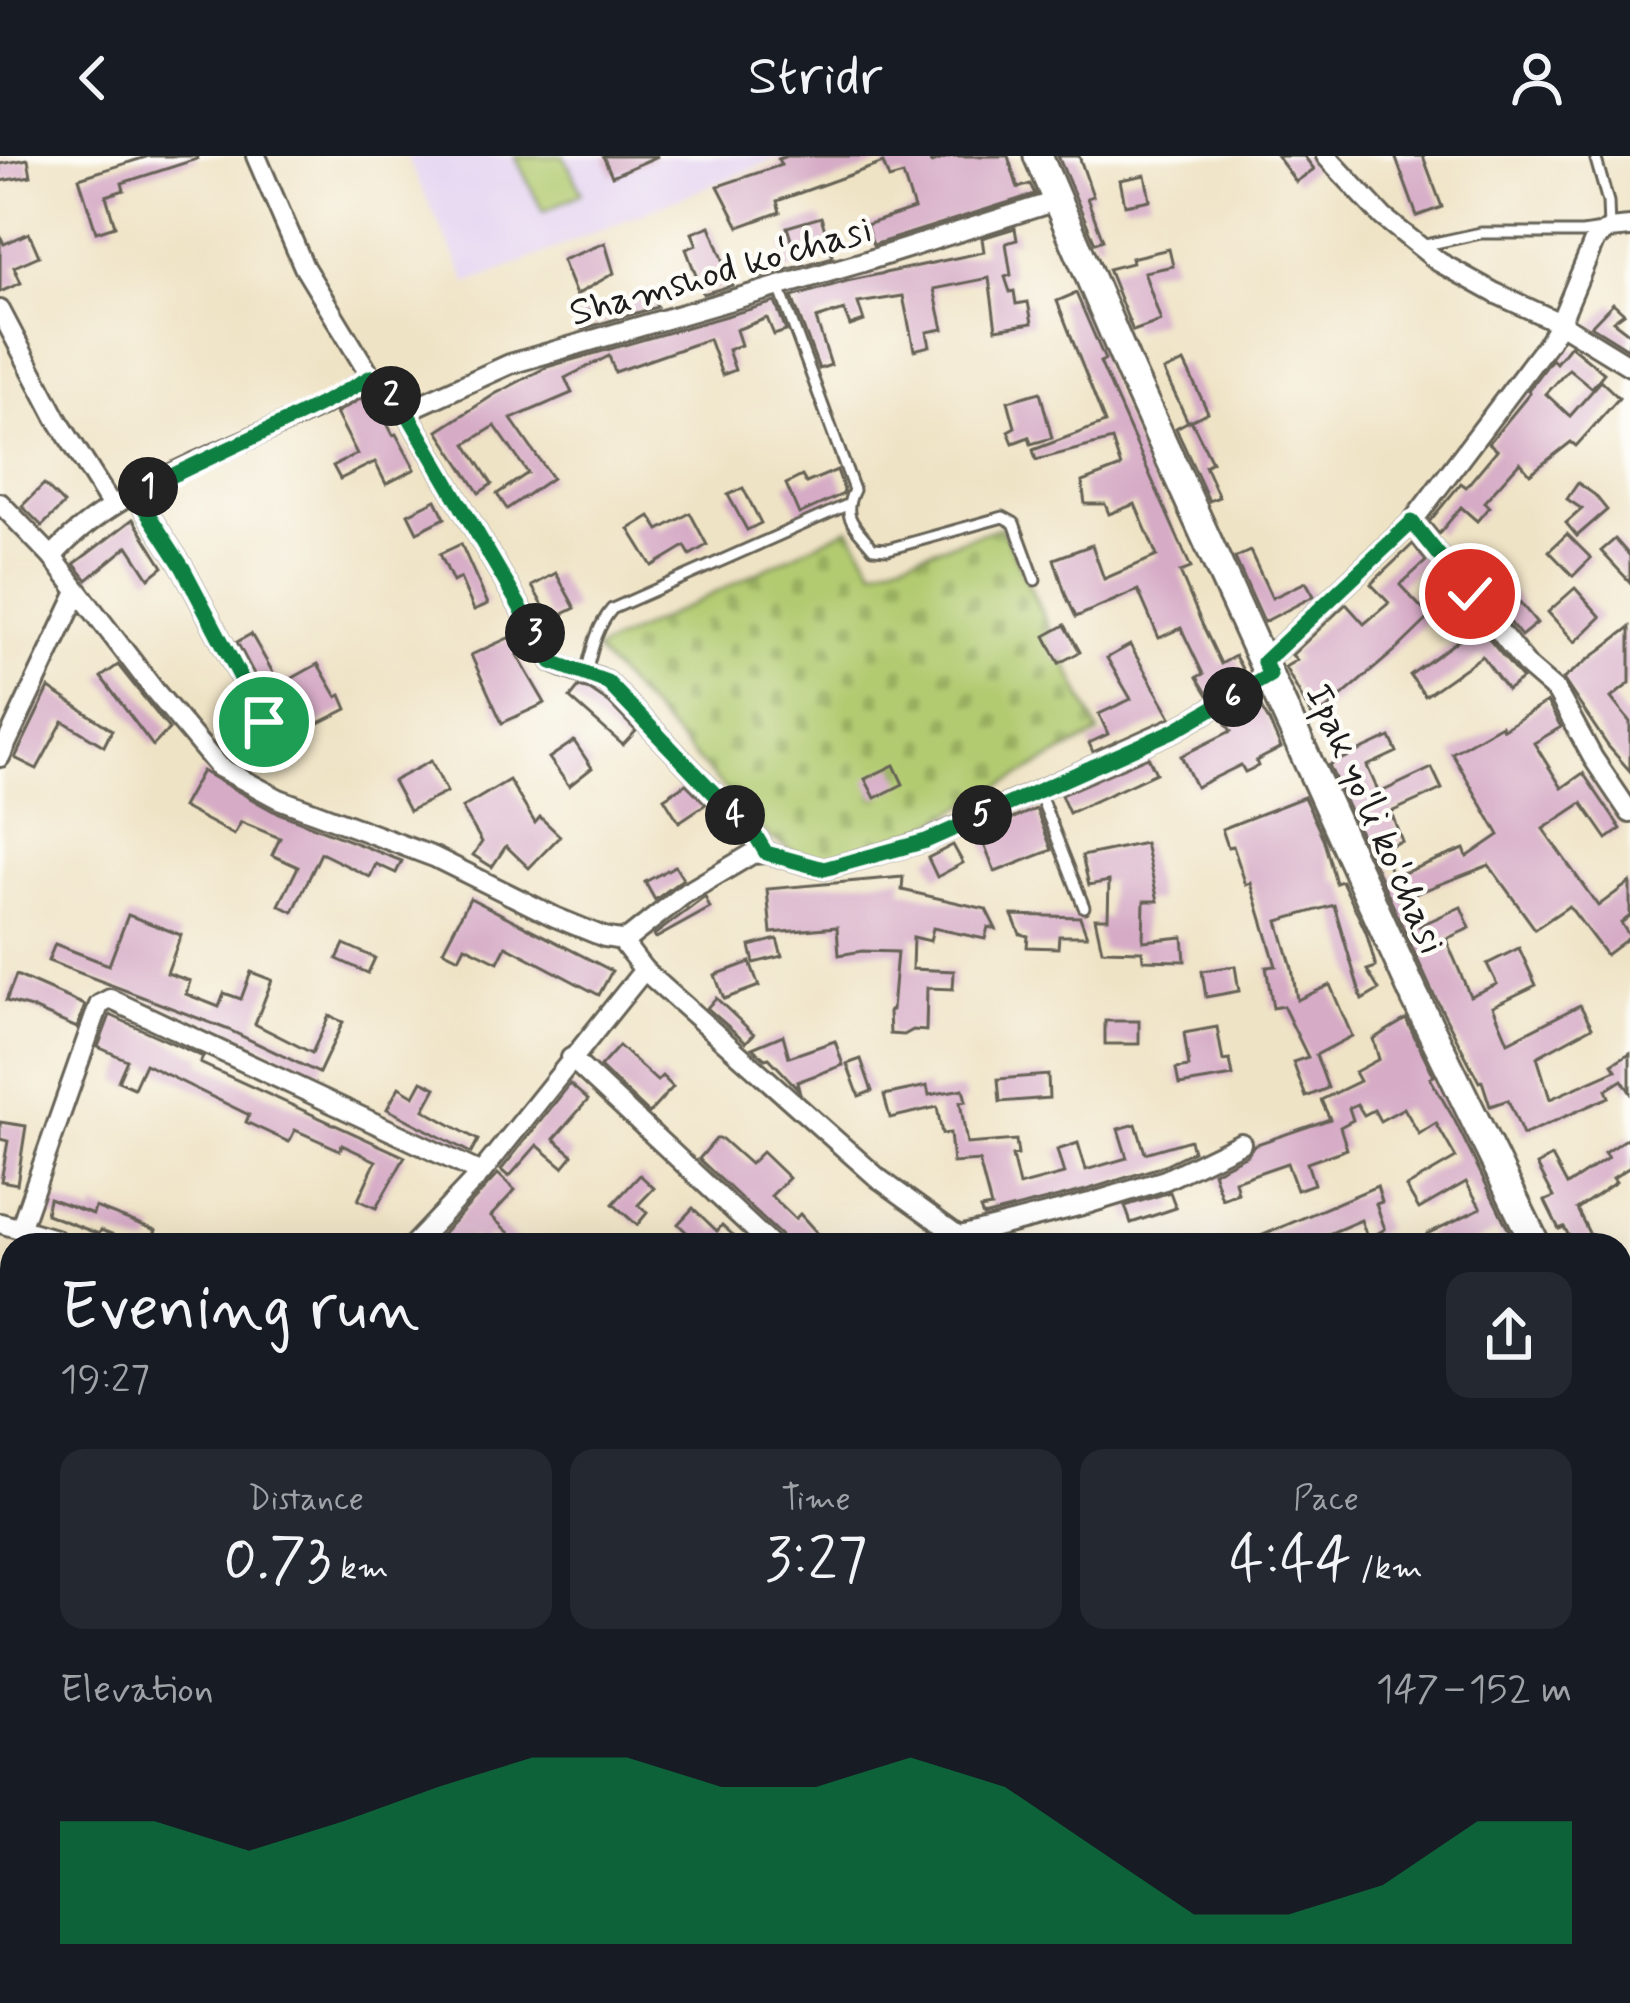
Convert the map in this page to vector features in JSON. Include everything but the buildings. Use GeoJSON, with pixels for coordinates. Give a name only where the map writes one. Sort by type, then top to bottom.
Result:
{"type":"FeatureCollection","features":[{"type":"Feature","properties":{"kind":"main road","name":"Ipak yo'li ko'chasi"},"geometry":{"type":"LineString","coordinates":[[1038,156],[1131,373],[1414,997],[1531,1233]]}},
{"type":"Feature","properties":{"kind":"street"},"geometry":{"type":"LineString","coordinates":[[256,156],[304,267],[371,377],[406,411],[552,662],[607,682],[757,838],[766,853]]}},
{"type":"Feature","properties":{"kind":"street"},"geometry":{"type":"LineString","coordinates":[[1326,156],[1384,217],[1438,262],[1560,323],[1630,366]]}},
{"type":"Feature","properties":{"kind":"street","name":"Shamshod koʻchasi"},"geometry":{"type":"LineString","coordinates":[[406,411],[510,364],[1056,201]]}},
{"type":"Feature","properties":{"kind":"street"},"geometry":{"type":"LineString","coordinates":[[0,503],[52,557],[219,767],[280,799],[434,857],[555,917],[621,940],[752,854],[766,853],[824,869],[926,841],[1175,730],[1267,668],[1412,522],[1560,323],[1595,239],[1620,228]]}},
{"type":"Feature","properties":{"kind":"street"},"geometry":{"type":"LineString","coordinates":[[0,310],[57,419],[112,506]]}},
{"type":"Feature","properties":{"kind":"street"},"geometry":{"type":"LineString","coordinates":[[52,557],[66,540],[112,506],[319,407],[371,377]]}},
{"type":"Feature","properties":{"kind":"street"},"geometry":{"type":"LineString","coordinates":[[135,494],[183,568],[264,722]]}},
{"type":"Feature","properties":{"kind":"street"},"geometry":{"type":"LineString","coordinates":[[1412,522],[1528,667],[1557,692],[1630,814]]}},
{"type":"Feature","properties":{"kind":"street"},"geometry":{"type":"LineString","coordinates":[[0,757],[78,592]]}},
{"type":"Feature","properties":{"kind":"street"},"geometry":{"type":"LineString","coordinates":[[621,940],[644,970],[878,1178],[954,1233]]}},
{"type":"Feature","properties":{"kind":"street"},"geometry":{"type":"LineString","coordinates":[[424,1233],[481,1173],[644,970]]}},
{"type":"Feature","properties":{"kind":"street"},"geometry":{"type":"LineString","coordinates":[[20,1229],[99,1006],[110,999],[481,1173]]}},
{"type":"Feature","properties":{"kind":"street"},"geometry":{"type":"LineString","coordinates":[[571,1058],[752,1233]]}},
{"type":"Feature","properties":{"kind":"street"},"geometry":{"type":"LineString","coordinates":[[991,1233],[1166,1180],[1241,1142]]}},
{"type":"Feature","properties":{"kind":"street"},"geometry":{"type":"LineString","coordinates":[[0,1223],[31,1233]]}},
{"type":"Feature","properties":{"kind":"lane"},"geometry":{"type":"LineString","coordinates":[[1420,247],[1481,233],[1582,233],[1620,228],[1595,156]]}},
{"type":"Feature","properties":{"kind":"lane"},"geometry":{"type":"LineString","coordinates":[[779,285],[854,490],[848,517],[873,548],[888,549],[1003,517],[1014,523],[1035,580]]}},
{"type":"Feature","properties":{"kind":"lane"},"geometry":{"type":"LineString","coordinates":[[586,673],[593,641],[612,609],[847,505]]}},
{"type":"Feature","properties":{"kind":"lane"},"geometry":{"type":"LineString","coordinates":[[1038,790],[1084,907]]}},
{"type":"Feature","properties":{"kind":"shaded area"},"geometry":{"type":"Polygon","coordinates":[[[406,156],[783,156],[468,284],[406,156]]]}},
{"type":"Feature","properties":{"kind":"green space"},"geometry":{"type":"Polygon","coordinates":[[[515,156],[564,156],[582,193],[543,212],[515,156]]]}},
{"type":"Feature","properties":{"kind":"green space"},"geometry":{"type":"Polygon","coordinates":[[[1001,527],[1099,733],[908,836],[828,862],[804,858],[770,837],[595,651],[849,528],[874,569],[1001,527]]]}},
{"type":"Feature","properties":{"kind":"route"},"geometry":{"type":"LineString","coordinates":[[264,722],[183,568],[135,494],[319,407],[371,377],[406,411],[552,662],[607,682],[757,838],[766,853],[824,869],[926,841],[1175,730],[1270,675],[1264,662],[1412,522],[1470,594]]}}]}
